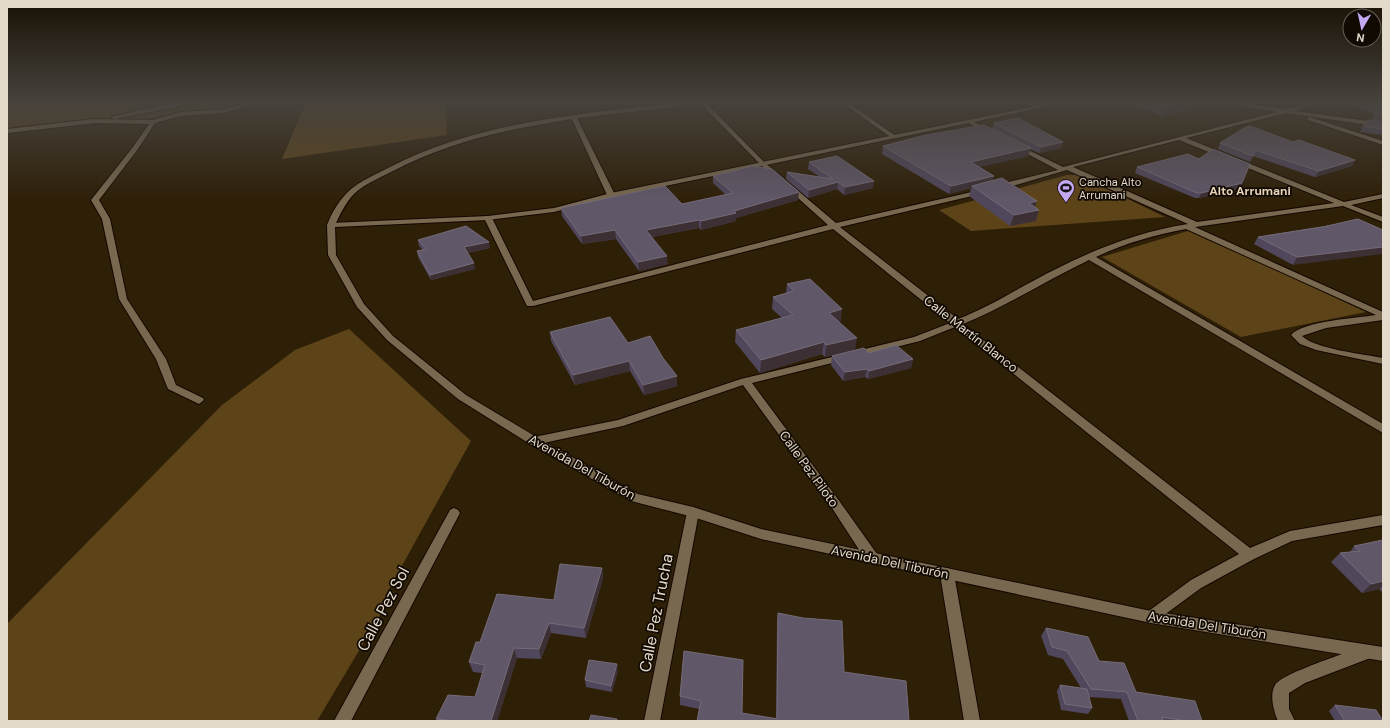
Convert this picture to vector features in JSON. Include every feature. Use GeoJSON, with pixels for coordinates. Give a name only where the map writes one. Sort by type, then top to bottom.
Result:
{"type":"FeatureCollection","features":[{"type":"Feature","properties":{"kind":"street"},"geometry":{"type":"LineString","coordinates":[[145,134],[95,200],[106,219],[123,299],[161,359],[172,387],[199,400]]}},
{"type":"Feature","properties":{"kind":"street"},"geometry":{"type":"LineString","coordinates":[[482,134],[434,148],[387,171],[351,193],[336,214],[331,225],[488,218],[554,210],[611,195],[909,134]]}},
{"type":"Feature","properties":{"kind":"street"},"geometry":{"type":"LineString","coordinates":[[582,134],[611,195]]}},
{"type":"Feature","properties":{"kind":"street","name":"Calle Martín Blanco"},"geometry":{"type":"LineString","coordinates":[[733,134],[762,163],[834,226],[1249,555]]}},
{"type":"Feature","properties":{"kind":"street"},"geometry":{"type":"LineString","coordinates":[[890,134],[894,137]]}},
{"type":"Feature","properties":{"kind":"street"},"geometry":{"type":"LineString","coordinates":[[993,134],[997,136]]}},
{"type":"Feature","properties":{"kind":"street"},"geometry":{"type":"LineString","coordinates":[[488,218],[530,304],[1196,134]]}},
{"type":"Feature","properties":{"kind":"street"},"geometry":{"type":"LineString","coordinates":[[1356,134],[1383,143]]}},
{"type":"Feature","properties":{"kind":"street"},"geometry":{"type":"LineString","coordinates":[[1180,138],[1383,220]]}},
{"type":"Feature","properties":{"kind":"street"},"geometry":{"type":"LineString","coordinates":[[1010,143],[1191,225],[1383,316]]}},
{"type":"Feature","properties":{"kind":"street"},"geometry":{"type":"LineString","coordinates":[[534,441],[619,423],[746,381],[917,339],[958,323],[1014,296],[1058,270],[1089,256],[1110,247],[1158,232],[1191,225],[1343,204],[1383,196]]}},
{"type":"Feature","properties":{"kind":"street","name":"Avenida Del Tiburón"},"geometry":{"type":"LineString","coordinates":[[331,225],[332,255],[360,305],[390,338],[462,397],[534,441],[635,498],[694,512],[761,534],[1151,617],[1376,653]]}},
{"type":"Feature","properties":{"kind":"street"},"geometry":{"type":"LineString","coordinates":[[1089,256],[1383,429]]}},
{"type":"Feature","properties":{"kind":"street"},"geometry":{"type":"LineString","coordinates":[[1383,316],[1317,327],[1303,331],[1296,335],[1303,342],[1319,348],[1383,361]]}},
{"type":"Feature","properties":{"kind":"street","name":"Calle Pez Piloto"},"geometry":{"type":"LineString","coordinates":[[746,381],[872,558]]}},
{"type":"Feature","properties":{"kind":"street","name":"Calle Pez Trucha"},"geometry":{"type":"LineString","coordinates":[[652,721],[694,512]]}},
{"type":"Feature","properties":{"kind":"street","name":"Calle Pez Sol"},"geometry":{"type":"LineString","coordinates":[[342,721],[454,513]]}},
{"type":"Feature","properties":{"kind":"street"},"geometry":{"type":"LineString","coordinates":[[1151,617],[1196,584],[1249,555],[1290,536],[1383,520]]}},
{"type":"Feature","properties":{"kind":"street"},"geometry":{"type":"LineString","coordinates":[[947,574],[972,721]]}},
{"type":"Feature","properties":{"kind":"street"},"geometry":{"type":"LineString","coordinates":[[1287,721],[1281,710],[1281,689],[1300,678],[1376,653]]}},
{"type":"Feature","properties":{"kind":"shaded area"},"geometry":{"type":"Polygon","coordinates":[[[293,134],[447,134],[447,135],[282,159],[293,134]]]}},
{"type":"Feature","properties":{"kind":"shaded area"},"geometry":{"type":"Polygon","coordinates":[[[1067,175],[1079,175],[1165,217],[971,231],[939,210],[1067,175]]]}},
{"type":"Feature","properties":{"kind":"shaded area"},"geometry":{"type":"Polygon","coordinates":[[[1191,230],[1366,312],[1241,337],[1102,257],[1191,230]]]}},
{"type":"Feature","properties":{"kind":"shaded area"},"geometry":{"type":"Polygon","coordinates":[[[349,329],[471,441],[388,591],[394,592],[317,721],[7,721],[7,624],[222,405],[295,350],[349,329]]]}},
{"type":"Feature","properties":{"kind":"building"},"geometry":{"type":"Polygon","coordinates":[[[1002,134],[1031,148],[971,162],[994,176],[951,186],[883,146],[926,135],[1002,134]]]}},
{"type":"Feature","properties":{"kind":"building"},"geometry":{"type":"Polygon","coordinates":[[[1015,134],[1048,134],[1063,142],[1041,147],[1015,134]]]}},
{"type":"Feature","properties":{"kind":"building"},"geometry":{"type":"Polygon","coordinates":[[[1234,134],[1271,134],[1293,142],[1299,140],[1355,160],[1319,171],[1255,150],[1253,156],[1220,143],[1234,134]]]}},
{"type":"Feature","properties":{"kind":"building"},"geometry":{"type":"Polygon","coordinates":[[[1213,149],[1250,164],[1242,183],[1197,193],[1137,167],[1188,154],[1199,159],[1213,149]]]}},
{"type":"Feature","properties":{"kind":"building"},"geometry":{"type":"Polygon","coordinates":[[[837,156],[874,181],[845,187],[838,182],[809,190],[787,172],[833,179],[809,162],[837,156]]]}},
{"type":"Feature","properties":{"kind":"building"},"geometry":{"type":"Polygon","coordinates":[[[753,166],[772,169],[799,192],[734,211],[736,213],[701,221],[699,220],[646,230],[667,256],[638,262],[615,230],[581,236],[561,208],[665,186],[682,204],[733,193],[713,176],[753,166]]]}},
{"type":"Feature","properties":{"kind":"building"},"geometry":{"type":"Polygon","coordinates":[[[1002,178],[1037,201],[1029,203],[1039,210],[1014,215],[972,186],[1002,178]]]}},
{"type":"Feature","properties":{"kind":"building"},"geometry":{"type":"Polygon","coordinates":[[[1358,219],[1383,230],[1383,247],[1297,257],[1258,237],[1328,226],[1358,219]]]}},
{"type":"Feature","properties":{"kind":"building"},"geometry":{"type":"Polygon","coordinates":[[[466,226],[489,242],[464,247],[474,263],[430,275],[417,251],[426,249],[418,240],[466,226]]]}},
{"type":"Feature","properties":{"kind":"building"},"geometry":{"type":"Polygon","coordinates":[[[810,279],[842,309],[829,313],[857,338],[826,345],[824,342],[761,360],[736,330],[793,315],[773,297],[794,291],[787,284],[810,279]]]}},
{"type":"Feature","properties":{"kind":"building"},"geometry":{"type":"Polygon","coordinates":[[[610,317],[628,343],[650,336],[663,358],[677,376],[643,385],[629,361],[573,375],[550,332],[610,317]]]}},
{"type":"Feature","properties":{"kind":"building"},"geometry":{"type":"Polygon","coordinates":[[[896,345],[913,359],[869,371],[867,369],[845,372],[832,356],[864,348],[869,353],[896,345]]]}},
{"type":"Feature","properties":{"kind":"building"},"geometry":{"type":"Polygon","coordinates":[[[1383,540],[1383,581],[1371,584],[1340,553],[1360,551],[1354,546],[1383,540]]]}},
{"type":"Feature","properties":{"kind":"building"},"geometry":{"type":"Polygon","coordinates":[[[560,564],[602,568],[584,628],[549,623],[539,649],[514,648],[491,721],[455,721],[436,719],[448,695],[475,697],[485,665],[469,662],[476,642],[480,642],[497,594],[554,600],[560,564]]]}},
{"type":"Feature","properties":{"kind":"building"},"geometry":{"type":"Polygon","coordinates":[[[778,613],[803,618],[842,621],[844,672],[906,681],[909,721],[697,721],[701,701],[680,696],[684,651],[743,660],[742,713],[777,719],[778,613]]]}},
{"type":"Feature","properties":{"kind":"building"},"geometry":{"type":"Polygon","coordinates":[[[1046,628],[1088,637],[1099,661],[1124,663],[1136,692],[1195,701],[1202,721],[1187,721],[1162,717],[1163,721],[1138,721],[1127,692],[1091,689],[1067,651],[1052,647],[1046,628]]]}},
{"type":"Feature","properties":{"kind":"building"},"geometry":{"type":"Polygon","coordinates":[[[589,660],[617,664],[611,686],[585,680],[589,660]]]}},
{"type":"Feature","properties":{"kind":"building"},"geometry":{"type":"Polygon","coordinates":[[[1060,685],[1087,689],[1092,708],[1065,704],[1060,685]]]}},
{"type":"Feature","properties":{"kind":"building"},"geometry":{"type":"Polygon","coordinates":[[[1335,705],[1376,710],[1383,721],[1345,721],[1335,705]]]}},
{"type":"Feature","properties":{"kind":"building"},"geometry":{"type":"Polygon","coordinates":[[[591,715],[617,719],[617,721],[589,721],[591,715]]]}},
{"type":"Feature","properties":{"kind":"place","name":"Cancha Alto Arrumani"},"geometry":{"type":"Point","coordinates":[1066,203]}},
{"type":"Feature","properties":{"kind":"district","name":"Alto Arrumani"},"geometry":{"type":"Point","coordinates":[1250,191]}}]}
